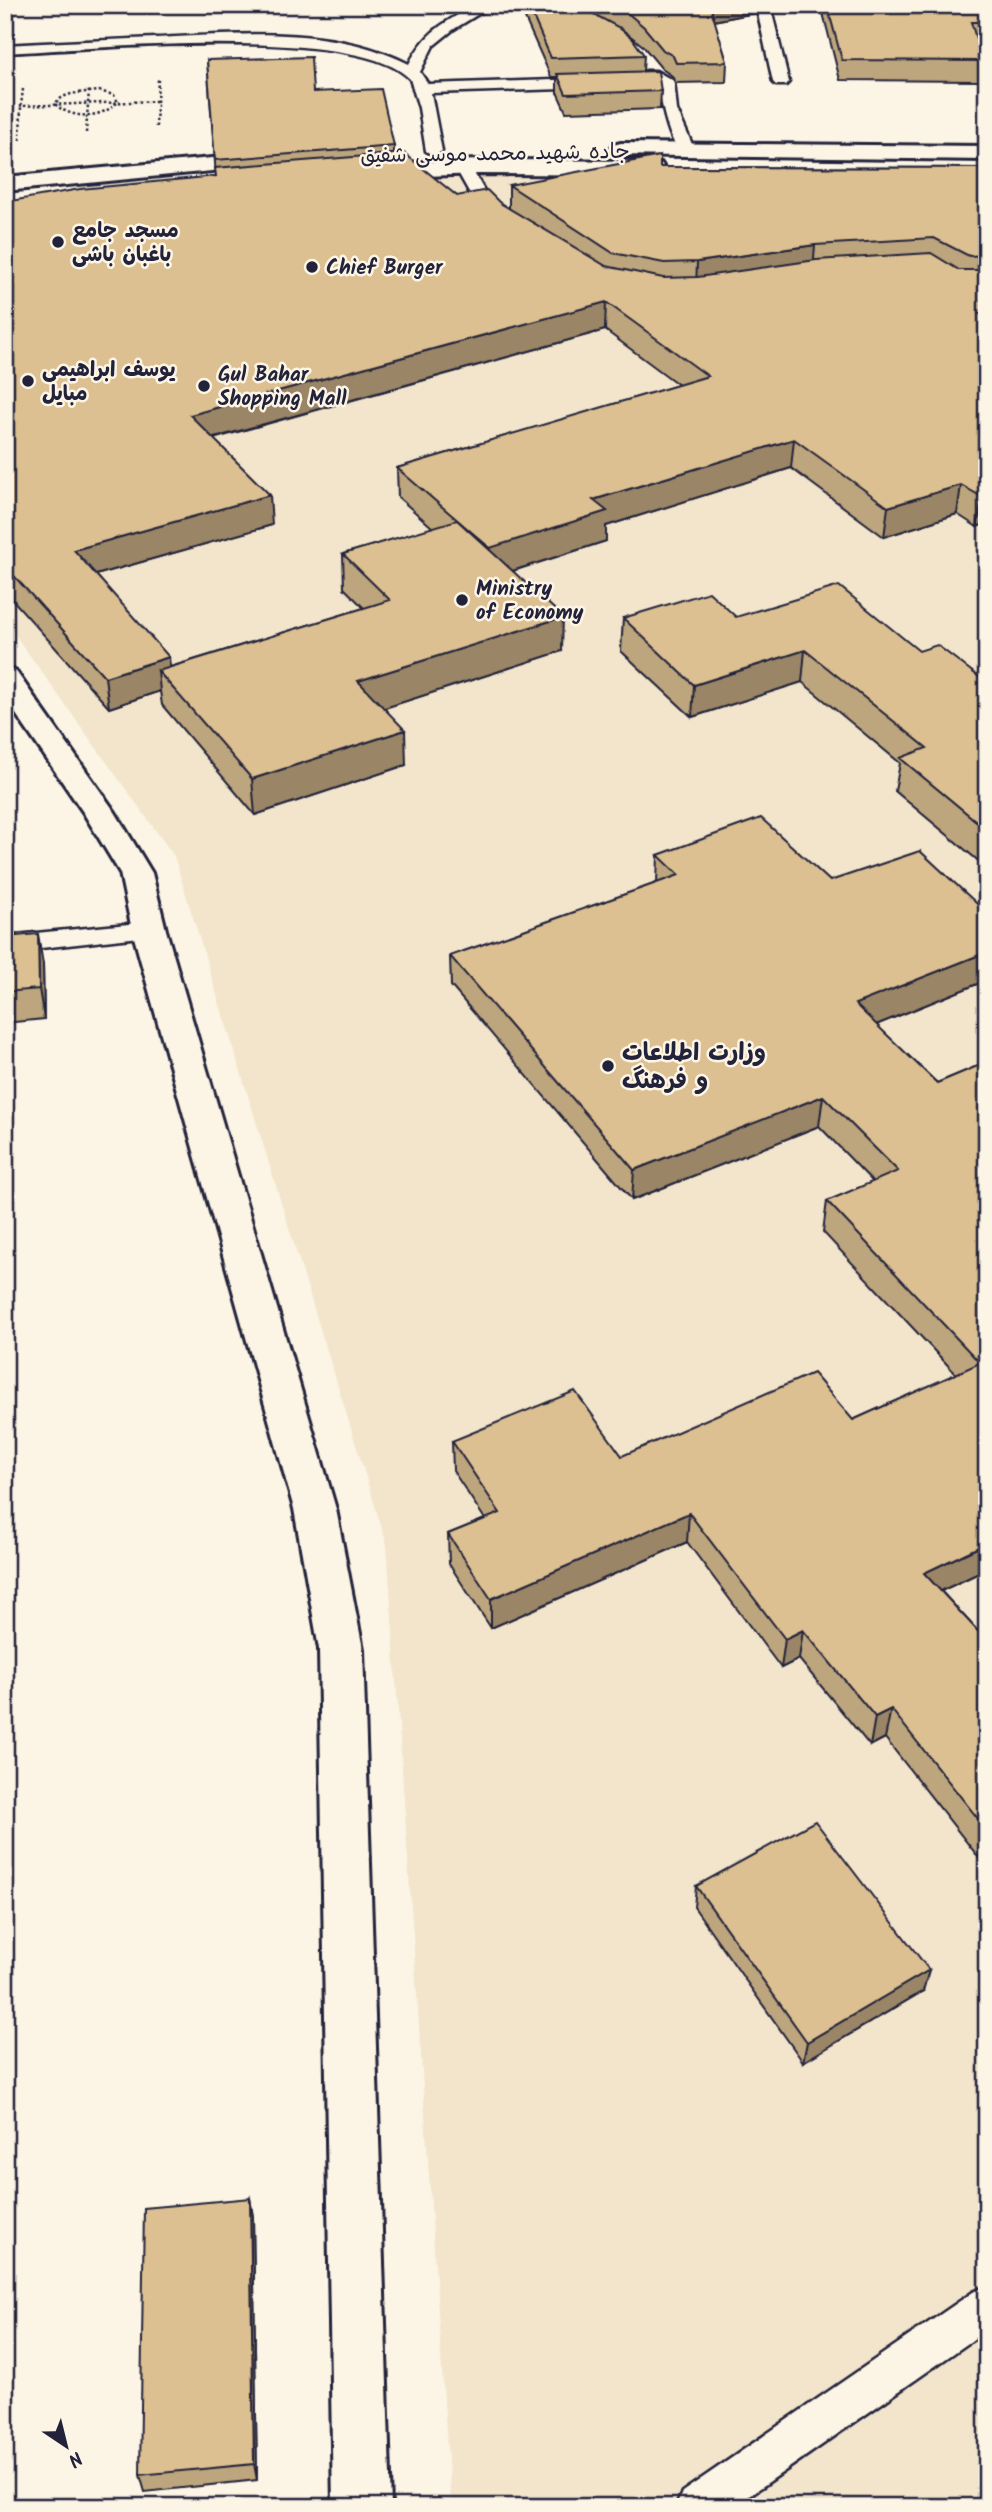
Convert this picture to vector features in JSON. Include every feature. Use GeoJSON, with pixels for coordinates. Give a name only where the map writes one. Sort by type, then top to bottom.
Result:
{"type":"FeatureCollection","features":[{"type":"Feature","properties":{"kind":"main road","name":"جاده شهید محمد موسی شفیق"},"geometry":{"type":"LineString","coordinates":[[987,153],[434,151],[356,164],[987,171]]}},
{"type":"Feature","properties":{"kind":"main road"},"geometry":{"type":"LineString","coordinates":[[5,184],[292,158]]}},
{"type":"Feature","properties":{"kind":"main road"},"geometry":{"type":"LineString","coordinates":[[5,204],[273,180]]}},
{"type":"Feature","properties":{"kind":"main road"},"geometry":{"type":"LineString","coordinates":[[5,676],[99,812],[136,873],[149,930],[315,1509],[341,1649],[362,2507]]}},
{"type":"Feature","properties":{"kind":"lane"},"geometry":{"type":"LineString","coordinates":[[413,72],[427,44],[449,26],[486,5]]}},
{"type":"Feature","properties":{"kind":"lane"},"geometry":{"type":"LineString","coordinates":[[763,5],[781,82]]}},
{"type":"Feature","properties":{"kind":"lane"},"geometry":{"type":"LineString","coordinates":[[5,49],[161,42],[306,40],[374,54],[413,72],[422,89],[434,151]]}},
{"type":"Feature","properties":{"kind":"lane"},"geometry":{"type":"LineString","coordinates":[[641,61],[648,73],[666,81]]}},
{"type":"Feature","properties":{"kind":"lane"},"geometry":{"type":"LineString","coordinates":[[422,89],[666,81]]}},
{"type":"Feature","properties":{"kind":"lane"},"geometry":{"type":"LineString","coordinates":[[666,81],[669,110],[687,150]]}},
{"type":"Feature","properties":{"kind":"lane"},"geometry":{"type":"LineString","coordinates":[[463,167],[480,196],[518,231]]}},
{"type":"Feature","properties":{"kind":"lane"},"geometry":{"type":"LineString","coordinates":[[5,944],[149,930]]}},
{"type":"Feature","properties":{"kind":"lane"},"geometry":{"type":"LineString","coordinates":[[697,2507],[987,2306]]}},
{"type":"Feature","properties":{"kind":"path"},"geometry":{"type":"LineString","coordinates":[[155,134],[161,42]]}},
{"type":"Feature","properties":{"kind":"path"},"geometry":{"type":"LineString","coordinates":[[86,136],[95,45]]}},
{"type":"Feature","properties":{"kind":"path"},"geometry":{"type":"LineString","coordinates":[[20,150],[21,106],[28,48]]}},
{"type":"Feature","properties":{"kind":"path"},"geometry":{"type":"LineString","coordinates":[[55,104],[70,93],[89,91],[114,95],[118,102]]}},
{"type":"Feature","properties":{"kind":"path"},"geometry":{"type":"LineString","coordinates":[[21,106],[157,101]]}},
{"type":"Feature","properties":{"kind":"path"},"geometry":{"type":"LineString","coordinates":[[55,104],[69,114],[88,115],[112,109],[118,102]]}},
{"type":"Feature","properties":{"kind":"shaded area"},"geometry":{"type":"Polygon","coordinates":[[[444,176],[987,180],[987,2507],[451,2507],[387,1545],[174,856],[5,621],[5,215],[187,193],[444,176]]]}},
{"type":"Feature","properties":{"kind":"building"},"geometry":{"type":"Polygon","coordinates":[[[528,5],[577,5],[618,27],[632,38],[644,55],[551,58],[528,5]]]}},
{"type":"Feature","properties":{"kind":"building"},"geometry":{"type":"Polygon","coordinates":[[[614,5],[710,5],[727,62],[676,63],[673,56],[663,50],[644,27],[614,5]]]}},
{"type":"Feature","properties":{"kind":"building"},"geometry":{"type":"Polygon","coordinates":[[[827,5],[987,5],[987,22],[971,22],[983,61],[842,60],[827,5]]]}},
{"type":"Feature","properties":{"kind":"building"},"geometry":{"type":"Polygon","coordinates":[[[311,57],[313,92],[381,89],[394,146],[215,160],[207,60],[311,57]]]}},
{"type":"Feature","properties":{"kind":"building"},"geometry":{"type":"Polygon","coordinates":[[[658,71],[661,91],[566,94],[557,74],[658,71]]]}},
{"type":"Feature","properties":{"kind":"building"},"geometry":{"type":"Polygon","coordinates":[[[404,153],[457,196],[487,190],[500,203],[606,266],[663,278],[698,277],[816,260],[931,253],[959,270],[987,270],[987,314],[980,314],[987,319],[987,495],[982,497],[961,485],[888,507],[794,439],[593,500],[607,511],[490,548],[397,468],[708,376],[606,302],[190,415],[270,495],[74,550],[169,657],[105,677],[7,568],[5,569],[5,202],[80,189],[216,176],[215,168],[404,153]]]}},
{"type":"Feature","properties":{"kind":"building"},"geometry":{"type":"Polygon","coordinates":[[[660,156],[660,167],[987,168],[987,255],[969,256],[934,238],[815,245],[697,262],[664,263],[613,253],[509,185],[660,156]]]}},
{"type":"Feature","properties":{"kind":"building"},"geometry":{"type":"Polygon","coordinates":[[[457,520],[563,617],[358,681],[405,730],[252,779],[158,671],[390,600],[343,554],[457,520]]]}},
{"type":"Feature","properties":{"kind":"building"},"geometry":{"type":"Polygon","coordinates":[[[839,586],[919,651],[937,645],[987,683],[987,830],[900,758],[927,748],[805,650],[694,685],[623,618],[709,592],[736,617],[839,586]]]}},
{"type":"Feature","properties":{"kind":"building"},"geometry":{"type":"Polygon","coordinates":[[[761,818],[830,881],[920,851],[987,913],[987,952],[855,1004],[937,1083],[987,1062],[987,1543],[924,1573],[987,1641],[987,1830],[891,1709],[875,1717],[803,1630],[785,1639],[689,1513],[491,1599],[448,1534],[500,1513],[452,1441],[575,1391],[622,1456],[813,1373],[853,1420],[980,1363],[827,1201],[898,1171],[823,1096],[634,1170],[450,956],[679,875],[658,855],[761,818]]]}},
{"type":"Feature","properties":{"kind":"building"},"geometry":{"type":"Polygon","coordinates":[[[5,844],[7,844],[5,878],[5,844]]]}},
{"type":"Feature","properties":{"kind":"building"},"geometry":{"type":"Polygon","coordinates":[[[38,934],[39,989],[5,992],[5,937],[38,934]]]}},
{"type":"Feature","properties":{"kind":"building"},"geometry":{"type":"Polygon","coordinates":[[[815,1821],[929,1970],[807,2042],[696,1886],[815,1821]]]}},
{"type":"Feature","properties":{"kind":"building"},"geometry":{"type":"Polygon","coordinates":[[[250,2198],[254,2464],[140,2475],[144,2208],[250,2198]]]}},
{"type":"Feature","properties":{"kind":"place","name":"مسجد جامع باغبان باشی"},"geometry":{"type":"Point","coordinates":[58,242]}},
{"type":"Feature","properties":{"kind":"place","name":"Chief Burger"},"geometry":{"type":"Point","coordinates":[312,267]}},
{"type":"Feature","properties":{"kind":"place","name":"یوسف ابراهیمی مبایل"},"geometry":{"type":"Point","coordinates":[28,381]}},
{"type":"Feature","properties":{"kind":"place","name":"Gul Bahar Shopping Mall"},"geometry":{"type":"Point","coordinates":[204,386]}},
{"type":"Feature","properties":{"kind":"place","name":"Ministry of Economy"},"geometry":{"type":"Point","coordinates":[462,600]}},
{"type":"Feature","properties":{"kind":"place","name":"وزارت اطلاعات و فرهنگ"},"geometry":{"type":"Point","coordinates":[608,1066]}}]}
